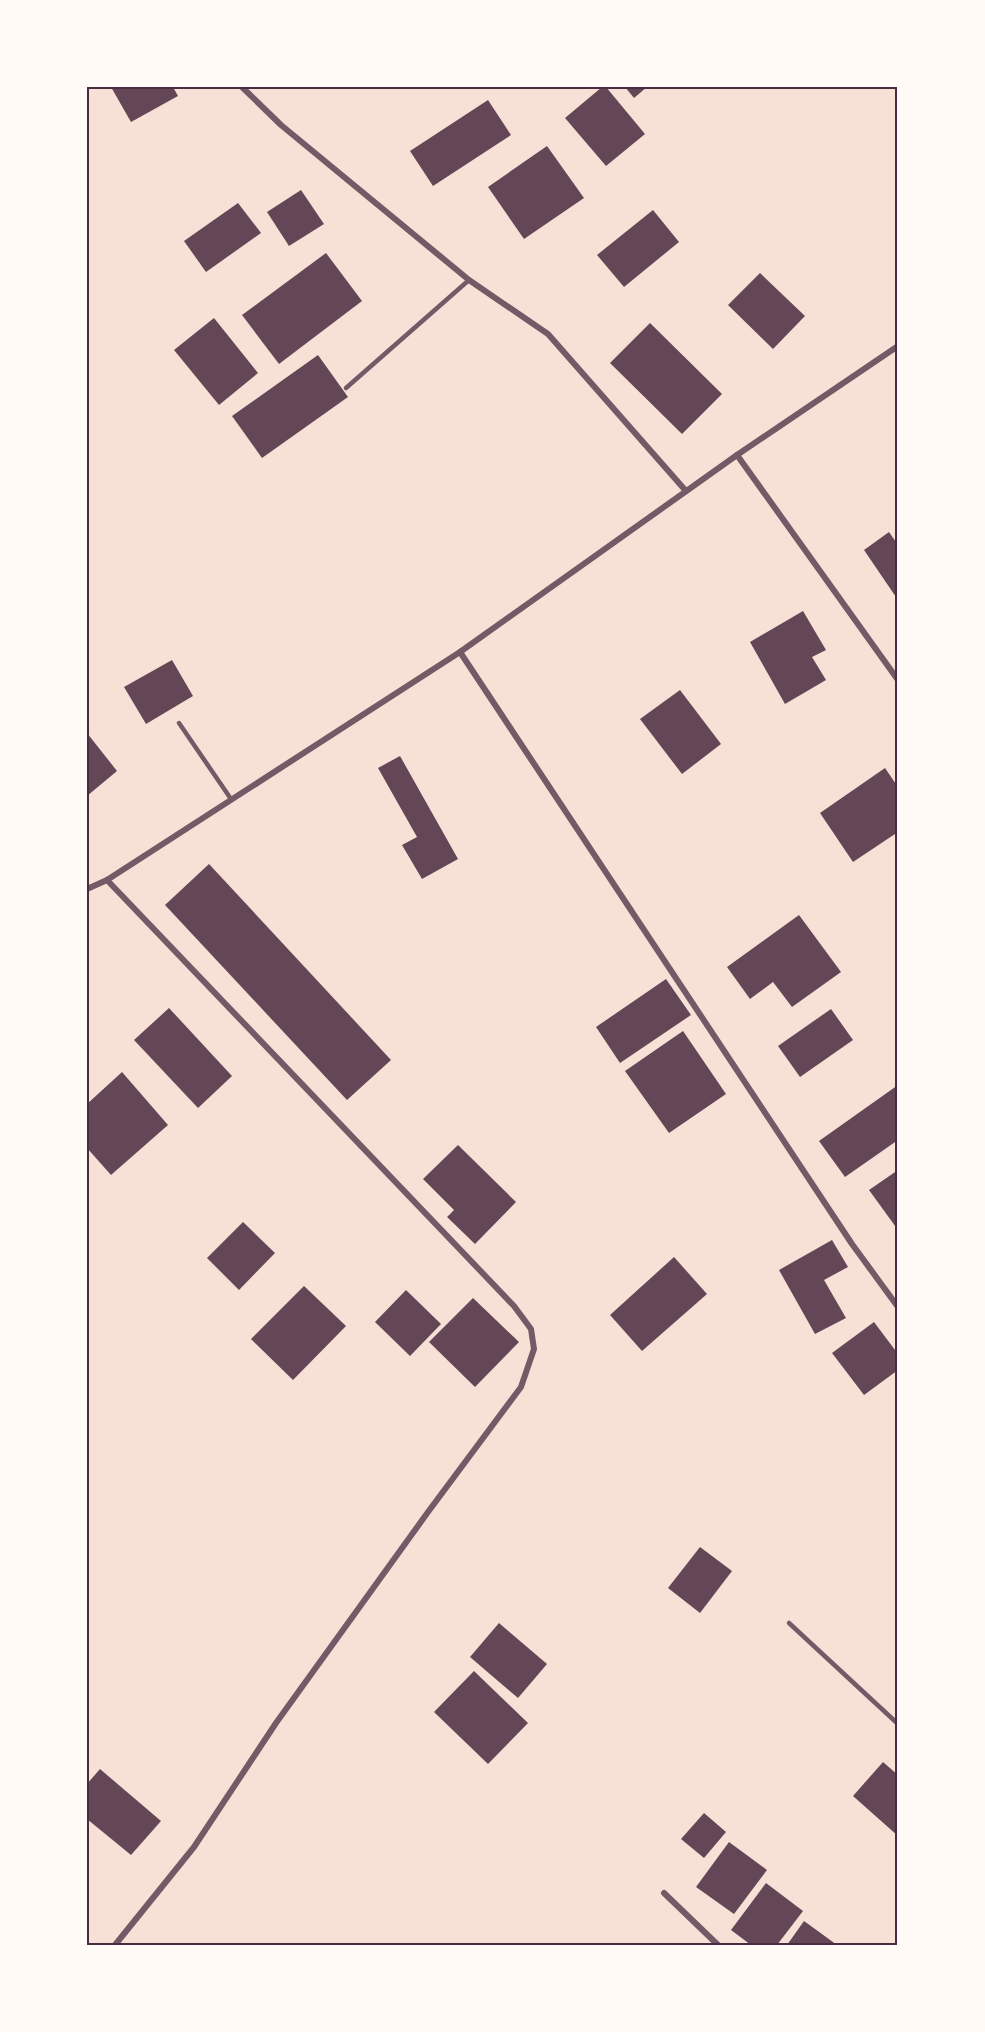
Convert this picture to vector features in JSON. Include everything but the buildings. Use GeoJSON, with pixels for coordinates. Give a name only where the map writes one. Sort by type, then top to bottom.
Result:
{"type":"FeatureCollection","features":[{"type":"Feature","properties":{"kind":"street"},"geometry":{"type":"LineString","coordinates":[[242,87],[280,125],[469,280],[548,334],[686,491]]}},
{"type":"Feature","properties":{"kind":"street"},"geometry":{"type":"LineString","coordinates":[[87,889],[107,880],[460,652],[737,455],[898,346]]}},
{"type":"Feature","properties":{"kind":"street"},"geometry":{"type":"LineString","coordinates":[[737,455],[898,680]]}},
{"type":"Feature","properties":{"kind":"street"},"geometry":{"type":"LineString","coordinates":[[460,652],[832,1215],[898,1307]]}},
{"type":"Feature","properties":{"kind":"street"},"geometry":{"type":"LineString","coordinates":[[107,880],[514,1306],[531,1329],[534,1349],[521,1387],[276,1723],[194,1847],[115,1945]]}},
{"type":"Feature","properties":{"kind":"street"},"geometry":{"type":"LineString","coordinates":[[664,1893],[718,1945]]}},
{"type":"Feature","properties":{"kind":"lane"},"geometry":{"type":"LineString","coordinates":[[346,388],[469,280]]}},
{"type":"Feature","properties":{"kind":"lane"},"geometry":{"type":"LineString","coordinates":[[179,723],[231,799]]}},
{"type":"Feature","properties":{"kind":"lane"},"geometry":{"type":"LineString","coordinates":[[789,1623],[898,1724]]}}]}
